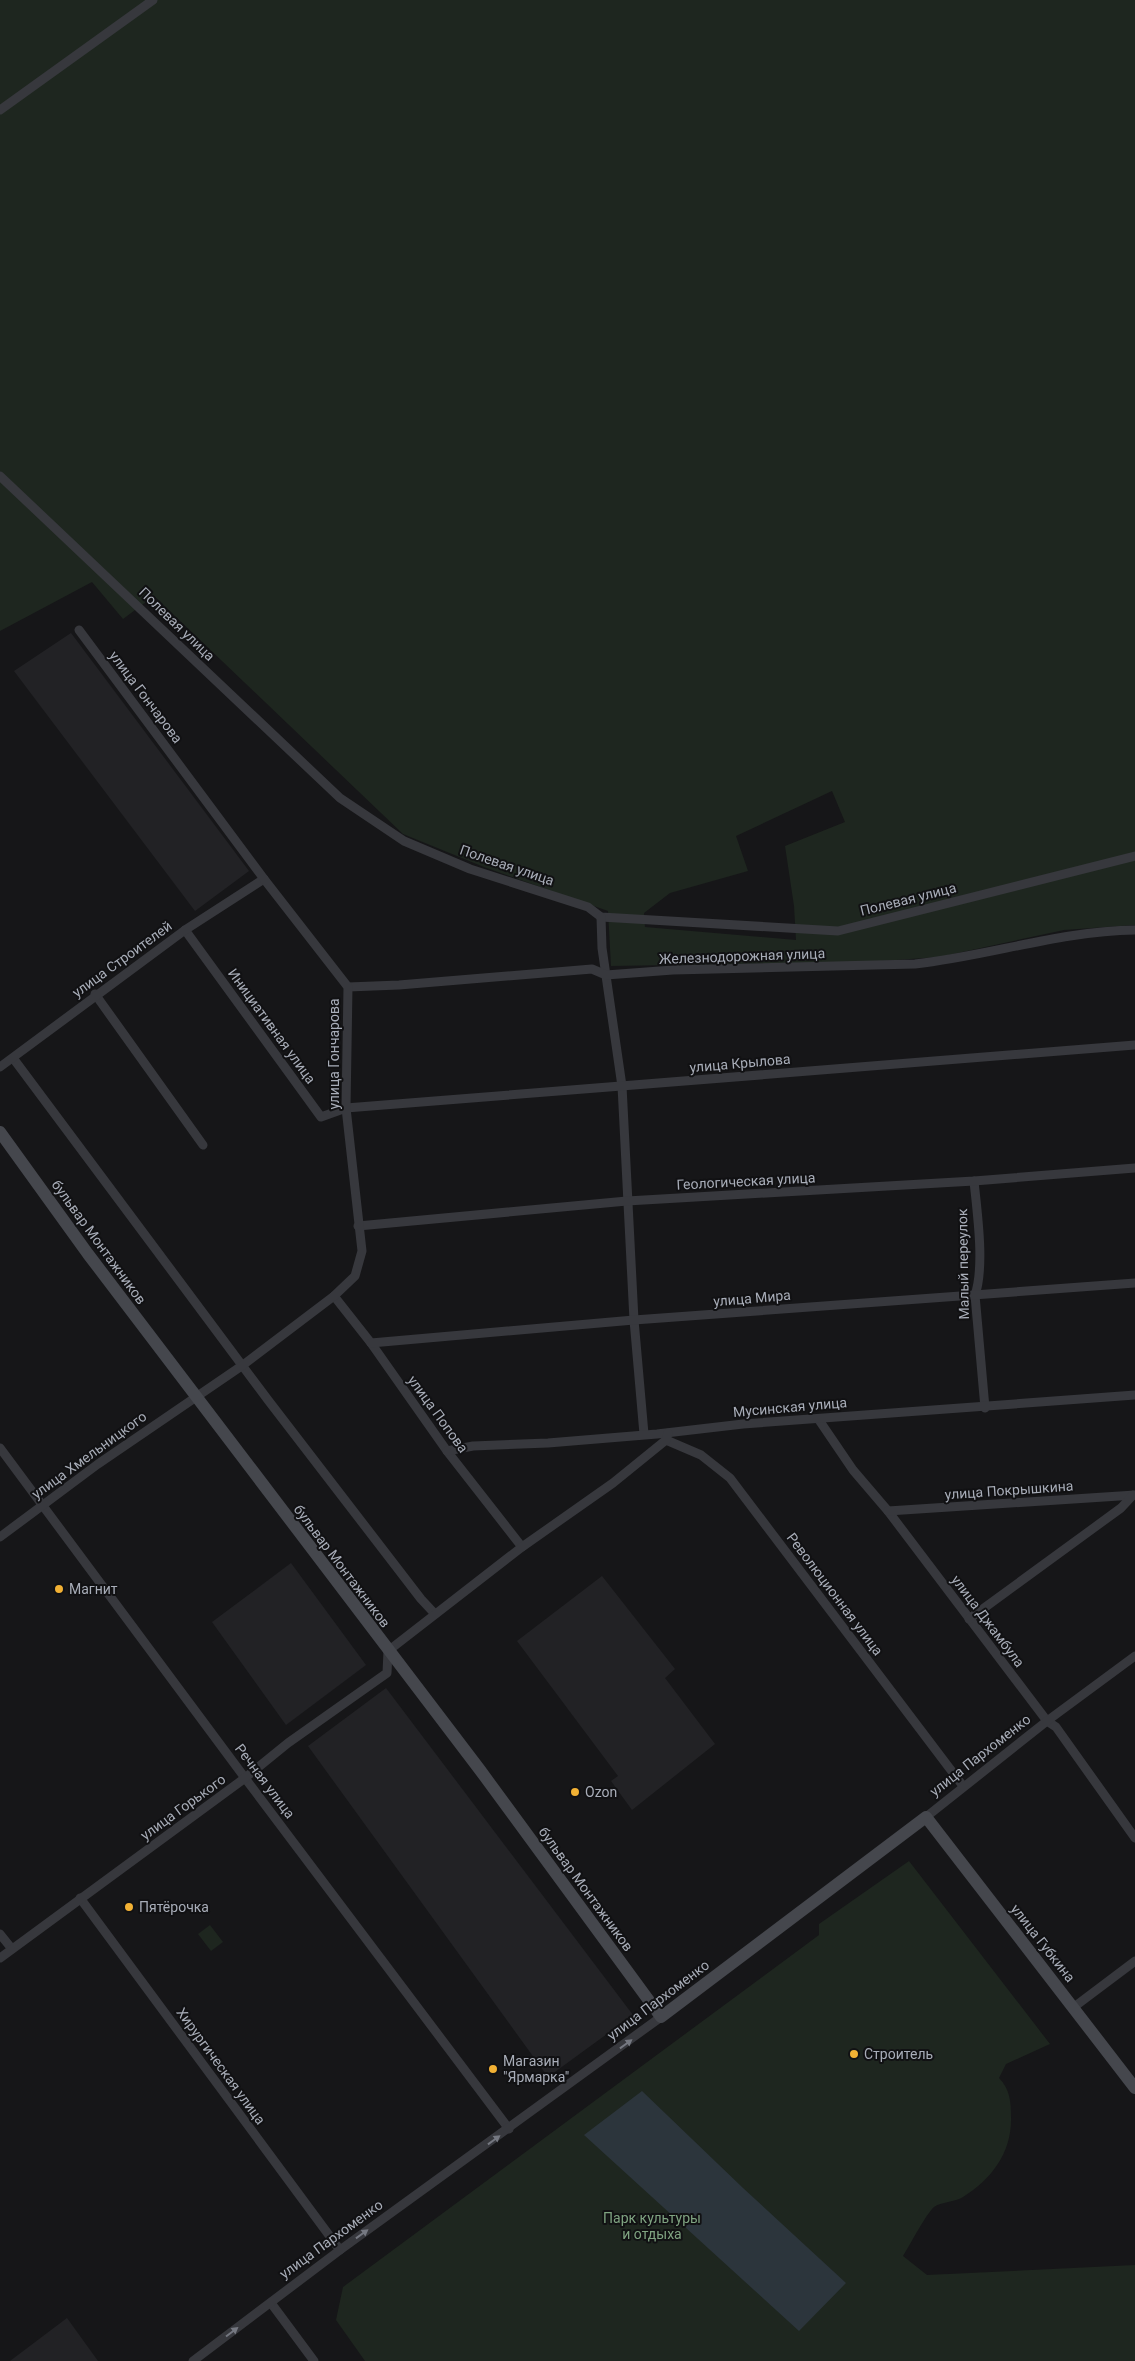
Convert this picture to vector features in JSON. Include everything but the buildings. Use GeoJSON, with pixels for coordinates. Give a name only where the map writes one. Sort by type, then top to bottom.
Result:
{"type":"FeatureCollection","features":[{"type":"Feature","properties":{"kind":"street"},"geometry":{"type":"LineString","coordinates":[[0,110],[153,0]]}},
{"type":"Feature","properties":{"kind":"street","name":"Полевая улица"},"geometry":{"type":"LineString","coordinates":[[0,476],[340,798],[404,841],[470,869],[588,908],[602,917],[838,931],[1135,856]]}},
{"type":"Feature","properties":{"kind":"street","name":"улица Гончарова"},"geometry":{"type":"LineString","coordinates":[[79,630],[348,987],[346,1108],[362,1251],[355,1276],[334,1296],[244,1365],[196,1398]]}},
{"type":"Feature","properties":{"kind":"street","name":"улица Строителей"},"geometry":{"type":"LineString","coordinates":[[0,1067],[95,994],[185,930],[264,878]]}},
{"type":"Feature","properties":{"kind":"street"},"geometry":{"type":"LineString","coordinates":[[602,917],[602,948],[622,1086],[634,1320],[644,1434]]}},
{"type":"Feature","properties":{"kind":"street","name":"Инициативная улица"},"geometry":{"type":"LineString","coordinates":[[185,930],[321,1117],[346,1108]]}},
{"type":"Feature","properties":{"kind":"street","name":"Железнодорожная улица"},"geometry":{"type":"LineString","coordinates":[[348,987],[399,985],[592,969],[606,975],[673,970],[915,964],[948,961],[1072,935],[1135,930]]}},
{"type":"Feature","properties":{"kind":"street"},"geometry":{"type":"LineString","coordinates":[[95,994],[203,1144]]}},
{"type":"Feature","properties":{"kind":"street","name":"улица Крылова"},"geometry":{"type":"LineString","coordinates":[[346,1108],[1135,1045]]}},
{"type":"Feature","properties":{"kind":"street"},"geometry":{"type":"LineString","coordinates":[[13,1058],[336,1489],[421,1599],[435,1614]]}},
{"type":"Feature","properties":{"kind":"street","name":"бульвар Монтажников"},"geometry":{"type":"LineString","coordinates":[[0,1132],[196,1398],[480,1770],[662,2017]]}},
{"type":"Feature","properties":{"kind":"street","name":"Геологическая улица"},"geometry":{"type":"LineString","coordinates":[[358,1226],[627,1201],[974,1181],[1135,1168]]}},
{"type":"Feature","properties":{"kind":"street","name":"Малый переулок"},"geometry":{"type":"LineString","coordinates":[[974,1181],[978,1227],[979,1283],[975,1295],[985,1408]]}},
{"type":"Feature","properties":{"kind":"street","name":"улица Мира"},"geometry":{"type":"LineString","coordinates":[[371,1343],[634,1320],[1135,1282]]}},
{"type":"Feature","properties":{"kind":"street","name":"улица Попова"},"geometry":{"type":"LineString","coordinates":[[334,1296],[371,1343],[447,1451],[522,1547]]}},
{"type":"Feature","properties":{"kind":"street","name":"Мусинская улица"},"geometry":{"type":"LineString","coordinates":[[447,1451],[473,1446],[548,1443],[644,1434],[667,1437],[743,1424],[1135,1396]]}},
{"type":"Feature","properties":{"kind":"street","name":"улица Хмельницкого"},"geometry":{"type":"LineString","coordinates":[[0,1537],[98,1464],[196,1398]]}},
{"type":"Feature","properties":{"kind":"street","name":"улица Джамбула"},"geometry":{"type":"LineString","coordinates":[[819,1420],[853,1470],[888,1512],[1047,1721],[1056,1727],[1135,1838]]}},
{"type":"Feature","properties":{"kind":"street"},"geometry":{"type":"LineString","coordinates":[[388,1651],[522,1547],[614,1483],[667,1437]]}},
{"type":"Feature","properties":{"kind":"street","name":"Революционная улица"},"geometry":{"type":"LineString","coordinates":[[667,1437],[701,1455],[730,1478],[963,1786]]}},
{"type":"Feature","properties":{"kind":"street","name":"Речная улица"},"geometry":{"type":"LineString","coordinates":[[0,1448],[245,1778],[510,2129]]}},
{"type":"Feature","properties":{"kind":"street","name":"улица Покрышкина"},"geometry":{"type":"LineString","coordinates":[[888,1512],[1134,1495]]}},
{"type":"Feature","properties":{"kind":"street","name":"улица Покрышкина"},"geometry":{"type":"LineString","coordinates":[[969,1619],[1120,1508],[1134,1495]]}},
{"type":"Feature","properties":{"kind":"street","name":"улица Горького"},"geometry":{"type":"LineString","coordinates":[[0,1958],[245,1778],[288,1743],[387,1673],[388,1651]]}},
{"type":"Feature","properties":{"kind":"street","name":"улица Пархоменко"},"geometry":{"type":"LineString","coordinates":[[193,2361],[340,2250],[510,2129],[662,2017],[926,1817],[1047,1721],[1135,1656]]}},
{"type":"Feature","properties":{"kind":"street","name":"улица Губкина"},"geometry":{"type":"LineString","coordinates":[[926,1817],[1135,2088]]}},
{"type":"Feature","properties":{"kind":"street"},"geometry":{"type":"LineString","coordinates":[[1126,1826],[1135,1819]]}},
{"type":"Feature","properties":{"kind":"street","name":"Хирургическая улица"},"geometry":{"type":"LineString","coordinates":[[80,1898],[340,2250]]}},
{"type":"Feature","properties":{"kind":"street"},"geometry":{"type":"LineString","coordinates":[[0,1934],[12,1950]]}},
{"type":"Feature","properties":{"kind":"street"},"geometry":{"type":"LineString","coordinates":[[1074,2007],[1135,1961]]}},
{"type":"Feature","properties":{"kind":"street"},"geometry":{"type":"LineString","coordinates":[[271,2303],[314,2361]]}},
{"type":"Feature","properties":{"kind":"shaded area"},"geometry":{"type":"Polygon","coordinates":[[[71,633],[249,871],[195,911],[14,671],[71,633]]]}},
{"type":"Feature","properties":{"kind":"shaded area"},"geometry":{"type":"Polygon","coordinates":[[[291,1563],[366,1665],[286,1725],[212,1622],[291,1563]]]}},
{"type":"Feature","properties":{"kind":"shaded area"},"geometry":{"type":"Polygon","coordinates":[[[602,1576],[675,1669],[665,1678],[715,1744],[632,1810],[611,1781],[618,1776],[517,1641],[602,1576]]]}},
{"type":"Feature","properties":{"kind":"shaded area"},"geometry":{"type":"Polygon","coordinates":[[[386,1688],[633,2015],[548,2077],[308,1746],[386,1688]]]}},
{"type":"Feature","properties":{"kind":"shaded area"},"geometry":{"type":"Polygon","coordinates":[[[642,2091],[846,2283],[799,2331],[584,2135],[642,2091]]]}},
{"type":"Feature","properties":{"kind":"shaded area"},"geometry":{"type":"Polygon","coordinates":[[[67,2318],[98,2361],[10,2361],[67,2318]]]}},
{"type":"Feature","properties":{"kind":"green space"},"geometry":{"type":"Polygon","coordinates":[[[0,0],[1135,0],[1135,925],[1064,930],[939,957],[867,962],[611,966],[608,911],[484,867],[403,834],[154,596],[123,619],[92,582],[0,631],[0,0]],[[832,791],[736,836],[748,871],[670,893],[644,913],[645,927],[796,940],[794,906],[785,846],[845,822],[832,791]]]}},
{"type":"Feature","properties":{"kind":"green space","name":"Парк культуры и отдыха"},"geometry":{"type":"Polygon","coordinates":[[[909,1861],[1050,2044],[1006,2064],[999,2078],[1006,2087],[1009,2096],[1011,2117],[1008,2142],[998,2163],[983,2182],[963,2197],[934,2207],[903,2256],[927,2275],[1135,2265],[1135,2361],[365,2361],[336,2320],[343,2287],[819,1935],[819,1924],[909,1861]]]}},
{"type":"Feature","properties":{"kind":"green space"},"geometry":{"type":"Polygon","coordinates":[[[210,1925],[223,1942],[211,1951],[198,1934],[210,1925]]]}},
{"type":"Feature","properties":{"kind":"place","name":"Магнит"},"geometry":{"type":"Point","coordinates":[59,1589]}},
{"type":"Feature","properties":{"kind":"place","name":"Ozon"},"geometry":{"type":"Point","coordinates":[575,1792]}},
{"type":"Feature","properties":{"kind":"place","name":"Пятёрочка"},"geometry":{"type":"Point","coordinates":[129,1907]}},
{"type":"Feature","properties":{"kind":"place","name":"Строитель"},"geometry":{"type":"Point","coordinates":[854,2054]}},
{"type":"Feature","properties":{"kind":"place","name":"Магазин \"Ярмарка\""},"geometry":{"type":"Point","coordinates":[493,2069]}}]}
